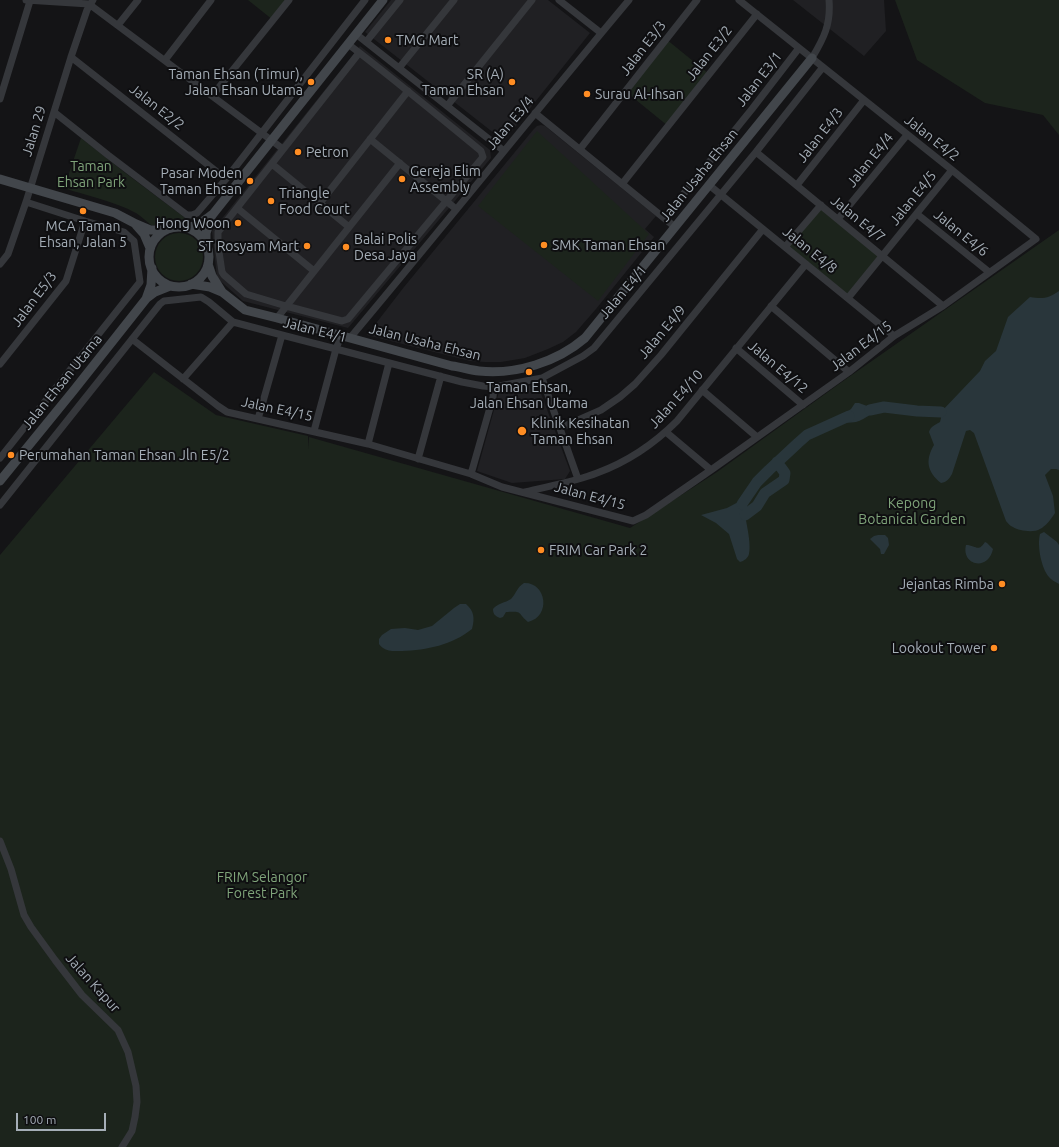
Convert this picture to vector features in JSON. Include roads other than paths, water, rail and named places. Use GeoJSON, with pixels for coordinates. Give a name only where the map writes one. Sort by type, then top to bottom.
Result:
{"type":"FeatureCollection","features":[{"type":"Feature","properties":{"kind":"street"},"geometry":{"type":"LineString","coordinates":[[0,99],[28,0],[90,1],[118,25],[283,149]]}},
{"type":"Feature","properties":{"kind":"street"},"geometry":{"type":"LineString","coordinates":[[118,25],[138,0]]}},
{"type":"Feature","properties":{"kind":"street"},"geometry":{"type":"LineString","coordinates":[[164,60],[211,0]]}},
{"type":"Feature","properties":{"kind":"street"},"geometry":{"type":"LineString","coordinates":[[212,96],[289,0]]}},
{"type":"Feature","properties":{"kind":"street"},"geometry":{"type":"LineString","coordinates":[[54,112],[187,215],[192,215],[197,213],[226,179],[365,0]]}},
{"type":"Feature","properties":{"kind":"street"},"geometry":{"type":"LineString","coordinates":[[136,224],[144,234],[150,248],[150,262],[152,268],[161,281],[170,286],[191,284],[200,277],[208,264],[205,238],[206,229],[213,214],[383,0]]}},
{"type":"Feature","properties":{"kind":"street"},"geometry":{"type":"LineString","coordinates":[[366,42],[400,0]]}},
{"type":"Feature","properties":{"kind":"street"},"geometry":{"type":"LineString","coordinates":[[399,68],[454,0]]}},
{"type":"Feature","properties":{"kind":"street"},"geometry":{"type":"LineString","coordinates":[[447,106],[532,0]]}},
{"type":"Feature","properties":{"kind":"street"},"geometry":{"type":"LineString","coordinates":[[560,0],[602,33]]}},
{"type":"Feature","properties":{"kind":"street","name":"Jalan E3/4"},"geometry":{"type":"LineString","coordinates":[[314,430],[336,349],[426,247],[629,0]]}},
{"type":"Feature","properties":{"kind":"street","name":"Jalan E3/3"},"geometry":{"type":"LineString","coordinates":[[580,149],[697,0]]}},
{"type":"Feature","properties":{"kind":"street","name":"Jalan E4/2"},"geometry":{"type":"LineString","coordinates":[[739,0],[1036,239]]}},
{"type":"Feature","properties":{"kind":"street","name":"Jalan Usaha Ehsan"},"geometry":{"type":"LineString","coordinates":[[191,284],[210,287],[222,292],[245,310],[452,366],[480,371],[507,370],[551,359],[569,350],[585,338],[812,58],[819,47],[827,27],[830,14],[829,0]]}},
{"type":"Feature","properties":{"kind":"street","name":"Jalan 29"},"geometry":{"type":"LineString","coordinates":[[0,264],[8,254],[31,188],[71,57],[90,1]]}},
{"type":"Feature","properties":{"kind":"street","name":"Jalan E3/2"},"geometry":{"type":"LineString","coordinates":[[622,184],[757,14]]}},
{"type":"Feature","properties":{"kind":"street"},"geometry":{"type":"LineString","coordinates":[[356,34],[504,151]]}},
{"type":"Feature","properties":{"kind":"street"},"geometry":{"type":"LineString","coordinates":[[348,44],[481,151],[483,157],[348,319],[342,321],[246,294],[222,272],[218,245],[218,232],[359,53]]}},
{"type":"Feature","properties":{"kind":"street","name":"Jalan E3/1"},"geometry":{"type":"LineString","coordinates":[[664,218],[799,48]]}},
{"type":"Feature","properties":{"kind":"street","name":"Jalan E2/2"},"geometry":{"type":"LineString","coordinates":[[71,57],[226,179]]}},
{"type":"Feature","properties":{"kind":"street","name":"Jalan E4/1"},"geometry":{"type":"LineString","coordinates":[[233,322],[462,382],[494,387],[542,378],[583,356],[594,348],[756,152],[823,67]]}},
{"type":"Feature","properties":{"kind":"street"},"geometry":{"type":"LineString","coordinates":[[320,203],[408,91]]}},
{"type":"Feature","properties":{"kind":"street","name":"Jalan E4/3"},"geometry":{"type":"LineString","coordinates":[[797,186],[864,100]]}},
{"type":"Feature","properties":{"kind":"street"},"geometry":{"type":"LineString","coordinates":[[535,113],[675,227]]}},
{"type":"Feature","properties":{"kind":"street","name":"Jalan E4/4"},"geometry":{"type":"LineString","coordinates":[[838,220],[907,135]]}},
{"type":"Feature","properties":{"kind":"street"},"geometry":{"type":"LineString","coordinates":[[370,139],[456,209]]}},
{"type":"Feature","properties":{"kind":"street","name":"Jalan E4/7"},"geometry":{"type":"LineString","coordinates":[[756,152],[943,306]]}},
{"type":"Feature","properties":{"kind":"street"},"geometry":{"type":"LineString","coordinates":[[277,318],[400,163]]}},
{"type":"Feature","properties":{"kind":"street"},"geometry":{"type":"LineString","coordinates":[[272,164],[349,227]]}},
{"type":"Feature","properties":{"kind":"street","name":"Jalan E4/5"},"geometry":{"type":"LineString","coordinates":[[848,298],[952,170]]}},
{"type":"Feature","properties":{"kind":"street"},"geometry":{"type":"LineString","coordinates":[[0,179],[114,213],[136,224],[155,230],[183,227],[188,228],[199,224],[213,214]]}},
{"type":"Feature","properties":{"kind":"street","name":"Jalan E4/8"},"geometry":{"type":"LineString","coordinates":[[709,185],[894,336]]}},
{"type":"Feature","properties":{"kind":"street"},"geometry":{"type":"LineString","coordinates":[[0,458],[140,282],[134,240],[124,232],[26,202]]}},
{"type":"Feature","properties":{"kind":"street"},"geometry":{"type":"LineString","coordinates":[[785,247],[821,205]]}},
{"type":"Feature","properties":{"kind":"street"},"geometry":{"type":"LineString","coordinates":[[237,208],[314,271]]}},
{"type":"Feature","properties":{"kind":"street","name":"Jalan E4/6"},"geometry":{"type":"LineString","coordinates":[[917,214],[990,272]]}},
{"type":"Feature","properties":{"kind":"street","name":"Jalan E5/3"},"geometry":{"type":"LineString","coordinates":[[0,364],[66,281],[85,221]]}},
{"type":"Feature","properties":{"kind":"street"},"geometry":{"type":"LineString","coordinates":[[183,227],[197,233],[206,244]]}},
{"type":"Feature","properties":{"kind":"street","name":"Jalan E4/9"},"geometry":{"type":"LineString","coordinates":[[560,428],[601,410],[620,397],[635,384],[763,229]]}},
{"type":"Feature","properties":{"kind":"street"},"geometry":{"type":"LineString","coordinates":[[150,248],[156,238],[166,230]]}},
{"type":"Feature","properties":{"kind":"street","name":"Jalan E4/15"},"geometry":{"type":"LineString","coordinates":[[132,339],[222,410],[314,430],[368,444],[471,474],[502,487],[633,521],[646,514],[711,470],[849,372],[894,336],[943,306],[1036,239]]}},
{"type":"Feature","properties":{"kind":"street","name":"Jalan Usaha Ehsan"},"geometry":{"type":"LineString","coordinates":[[208,264],[212,276],[222,292]]}},
{"type":"Feature","properties":{"kind":"street","name":"Jalan E4/10"},"geometry":{"type":"LineString","coordinates":[[524,492],[598,473],[625,460],[652,444],[676,421],[806,264]]}},
{"type":"Feature","properties":{"kind":"street","name":"Jalan Ehsan Utama"},"geometry":{"type":"LineString","coordinates":[[146,299],[151,285],[152,268]]}},
{"type":"Feature","properties":{"kind":"street","name":"Jalan Ehsan Utama"},"geometry":{"type":"LineString","coordinates":[[1,477],[74,390],[146,299],[155,292],[170,286]]}},
{"type":"Feature","properties":{"kind":"street"},"geometry":{"type":"LineString","coordinates":[[0,505],[160,304],[164,301],[201,297],[233,322],[183,380]]}},
{"type":"Feature","properties":{"kind":"street"},"geometry":{"type":"LineString","coordinates":[[771,306],[849,372]]}},
{"type":"Feature","properties":{"kind":"street"},"geometry":{"type":"LineString","coordinates":[[258,418],[282,336]]}},
{"type":"Feature","properties":{"kind":"street"},"geometry":{"type":"LineString","coordinates":[[585,338],[594,348]]}},
{"type":"Feature","properties":{"kind":"street","name":"Jalan E4/12"},"geometry":{"type":"LineString","coordinates":[[736,348],[803,405]]}},
{"type":"Feature","properties":{"kind":"street"},"geometry":{"type":"LineString","coordinates":[[368,444],[389,363]]}},
{"type":"Feature","properties":{"kind":"street"},"geometry":{"type":"LineString","coordinates":[[418,459],[441,376]]}},
{"type":"Feature","properties":{"kind":"street"},"geometry":{"type":"LineString","coordinates":[[542,378],[578,479]]}},
{"type":"Feature","properties":{"kind":"street"},"geometry":{"type":"LineString","coordinates":[[471,474],[493,397],[494,387]]}},
{"type":"Feature","properties":{"kind":"street"},"geometry":{"type":"LineString","coordinates":[[74,390],[85,397]]}},
{"type":"Feature","properties":{"kind":"street"},"geometry":{"type":"LineString","coordinates":[[702,390],[757,437]]}},
{"type":"Feature","properties":{"kind":"street"},"geometry":{"type":"LineString","coordinates":[[666,432],[711,470]]}},
{"type":"Feature","properties":{"kind":"street","name":"Jalan Kapur"},"geometry":{"type":"LineString","coordinates":[[0,841],[11,869],[24,915],[31,927],[82,995],[118,1030],[128,1052],[136,1086],[137,1102],[132,1131],[122,1147]]}},
{"type":"Feature","properties":{"kind":"waterway"},"geometry":{"type":"LineString","coordinates":[[870,410],[884,407],[941,412]]}},
{"type":"Feature","properties":{"kind":"waterway"},"geometry":{"type":"LineString","coordinates":[[742,504],[757,482],[807,435],[849,416]]}},
{"type":"Feature","properties":{"kind":"waterway"},"geometry":{"type":"LineString","coordinates":[[745,515],[757,506],[765,493],[784,480],[785,473],[777,462]]}},
{"type":"Feature","properties":{"kind":"place","name":"TMG Mart"},"geometry":{"type":"Point","coordinates":[388,40]}},
{"type":"Feature","properties":{"kind":"place","name":"Taman Ehsan (Timur), Jalan Ehsan Utama"},"geometry":{"type":"Point","coordinates":[311,82]}},
{"type":"Feature","properties":{"kind":"place","name":"SR (A) Taman Ehsan"},"geometry":{"type":"Point","coordinates":[512,82]}},
{"type":"Feature","properties":{"kind":"place","name":"Surau Al-Ihsan"},"geometry":{"type":"Point","coordinates":[587,94]}},
{"type":"Feature","properties":{"kind":"place","name":"Petron"},"geometry":{"type":"Point","coordinates":[298,152]}},
{"type":"Feature","properties":{"kind":"place","name":"Gereja Elim Assembly"},"geometry":{"type":"Point","coordinates":[402,179]}},
{"type":"Feature","properties":{"kind":"place","name":"Pasar Moden Taman Ehsan"},"geometry":{"type":"Point","coordinates":[250,181]}},
{"type":"Feature","properties":{"kind":"place","name":"Triangle Food Court"},"geometry":{"type":"Point","coordinates":[271,201]}},
{"type":"Feature","properties":{"kind":"place","name":"MCA Taman Ehsan, Jalan 5"},"geometry":{"type":"Point","coordinates":[83,211]}},
{"type":"Feature","properties":{"kind":"place","name":"Hong Woon"},"geometry":{"type":"Point","coordinates":[238,223]}},
{"type":"Feature","properties":{"kind":"place","name":"SMK Taman Ehsan"},"geometry":{"type":"Point","coordinates":[544,245]}},
{"type":"Feature","properties":{"kind":"place","name":"ST Rosyam Mart"},"geometry":{"type":"Point","coordinates":[307,246]}},
{"type":"Feature","properties":{"kind":"place","name":"Balai Polis Desa Jaya"},"geometry":{"type":"Point","coordinates":[346,247]}},
{"type":"Feature","properties":{"kind":"place","name":"Taman Ehsan, Jalan Ehsan Utama"},"geometry":{"type":"Point","coordinates":[529,372]}},
{"type":"Feature","properties":{"kind":"place","name":"Klinik Kesihatan Taman Ehsan"},"geometry":{"type":"Point","coordinates":[522,431]}},
{"type":"Feature","properties":{"kind":"place","name":"Perumahan Taman Ehsan Jln E5/2"},"geometry":{"type":"Point","coordinates":[11,455]}},
{"type":"Feature","properties":{"kind":"place","name":"FRIM Car Park 2"},"geometry":{"type":"Point","coordinates":[541,550]}},
{"type":"Feature","properties":{"kind":"place","name":"Jejantas Rimba"},"geometry":{"type":"Point","coordinates":[1002,584]}},
{"type":"Feature","properties":{"kind":"place","name":"Lookout Tower"},"geometry":{"type":"Point","coordinates":[994,648]}},
{"type":"Feature","properties":{"kind":"park label","name":"Taman Ehsan Park"},"geometry":{"type":"Point","coordinates":[91,174]}},
{"type":"Feature","properties":{"kind":"park label","name":"Kepong Botanical Garden"},"geometry":{"type":"Point","coordinates":[912,512]}},
{"type":"Feature","properties":{"kind":"park label","name":"FRIM Selangor Forest Park"},"geometry":{"type":"Point","coordinates":[262,886]}}]}
